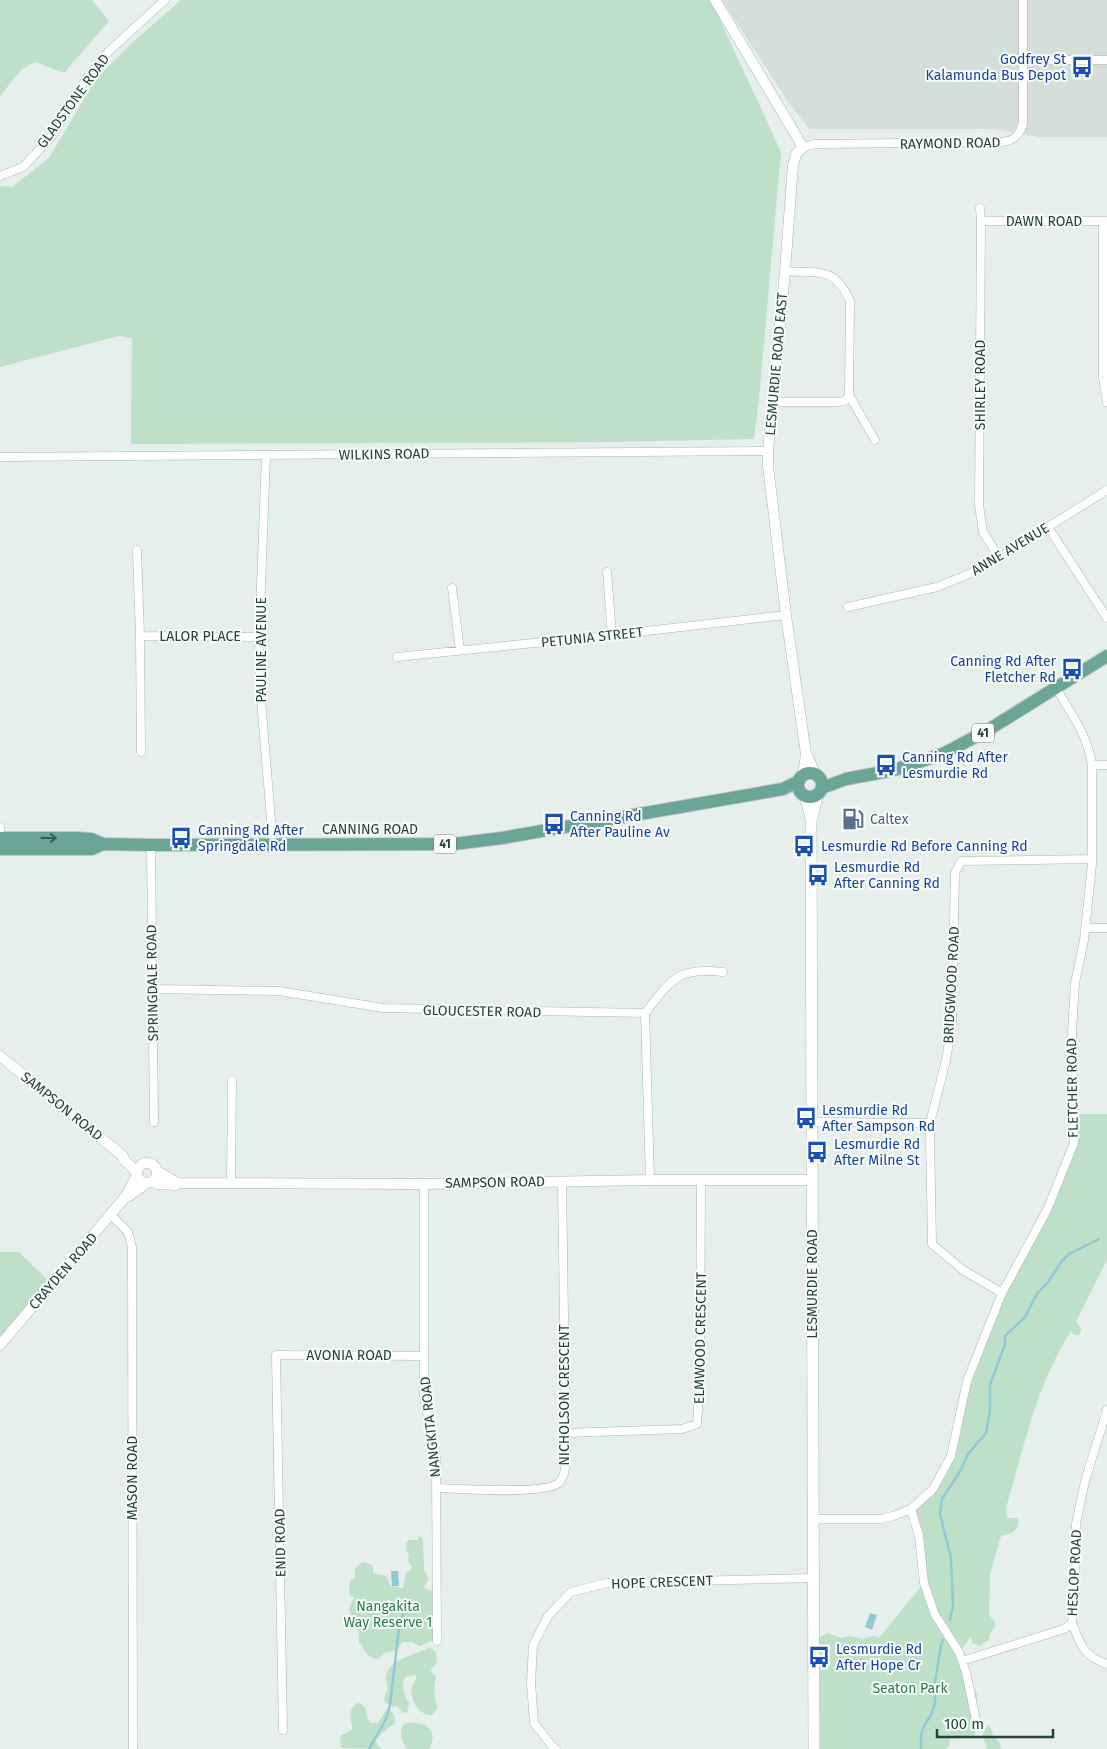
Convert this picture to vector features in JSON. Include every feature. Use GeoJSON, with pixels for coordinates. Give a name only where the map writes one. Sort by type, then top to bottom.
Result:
{"type":"FeatureCollection","features":[{"type":"Feature","properties":{"kind":"main road","name":"41"},"geometry":{"type":"LineString","coordinates":[[810,785],[894,770],[943,754],[988,730],[1107,656]]}},
{"type":"Feature","properties":{"kind":"main road","name":"CANNING ROAD"},"geometry":{"type":"LineString","coordinates":[[0,838],[77,838],[91,839],[103,844],[151,845],[454,844],[487,841],[810,785]]}},
{"type":"Feature","properties":{"kind":"main road","name":"LESMURDIE ROAD"},"geometry":{"type":"LineString","coordinates":[[810,785],[814,1749]]}},
{"type":"Feature","properties":{"kind":"main road","name":"CANNING ROAD"},"geometry":{"type":"LineString","coordinates":[[0,849],[92,849],[103,844]]}},
{"type":"Feature","properties":{"kind":"street","name":"GLADSTONE ROAD"},"geometry":{"type":"LineString","coordinates":[[0,176],[23,167],[52,136],[86,79],[108,52],[165,0]]}},
{"type":"Feature","properties":{"kind":"street"},"geometry":{"type":"LineString","coordinates":[[715,0],[803,147]]}},
{"type":"Feature","properties":{"kind":"street","name":"RAYMOND ROAD"},"geometry":{"type":"LineString","coordinates":[[803,147],[815,144],[1010,141],[1018,135],[1023,123],[1023,0]]}},
{"type":"Feature","properties":{"kind":"street"},"geometry":{"type":"LineString","coordinates":[[1023,60],[1107,60]]}},
{"type":"Feature","properties":{"kind":"street","name":"LESMURDIE ROAD EAST"},"geometry":{"type":"LineString","coordinates":[[803,147],[796,154],[793,162],[768,466],[786,615],[810,785]]}},
{"type":"Feature","properties":{"kind":"street","name":"SHIRLEY ROAD"},"geometry":{"type":"LineString","coordinates":[[980,208],[979,505],[983,532],[1000,557]]}},
{"type":"Feature","properties":{"kind":"street","name":"DAWN ROAD"},"geometry":{"type":"LineString","coordinates":[[981,221],[1105,221]]}},
{"type":"Feature","properties":{"kind":"street"},"geometry":{"type":"LineString","coordinates":[[1105,221],[1103,377],[1107,402]]}},
{"type":"Feature","properties":{"kind":"street"},"geometry":{"type":"LineString","coordinates":[[785,271],[821,272],[831,275],[845,291],[850,301],[849,395],[875,440]]}},
{"type":"Feature","properties":{"kind":"street"},"geometry":{"type":"LineString","coordinates":[[772,402],[836,402],[845,401],[849,395]]}},
{"type":"Feature","properties":{"kind":"street","name":"WILKINS ROAD"},"geometry":{"type":"LineString","coordinates":[[0,457],[768,451]]}},
{"type":"Feature","properties":{"kind":"street","name":"PAULINE AVENUE"},"geometry":{"type":"LineString","coordinates":[[266,456],[260,687],[274,844]]}},
{"type":"Feature","properties":{"kind":"street","name":"ANNE AVENUE"},"geometry":{"type":"LineString","coordinates":[[848,607],[937,587],[981,569],[1107,490]]}},
{"type":"Feature","properties":{"kind":"street"},"geometry":{"type":"LineString","coordinates":[[1048,527],[1107,618]]}},
{"type":"Feature","properties":{"kind":"street","name":"LALOR PLACE"},"geometry":{"type":"LineString","coordinates":[[138,550],[141,752]]}},
{"type":"Feature","properties":{"kind":"street"},"geometry":{"type":"LineString","coordinates":[[606,572],[612,635]]}},
{"type":"Feature","properties":{"kind":"street"},"geometry":{"type":"LineString","coordinates":[[452,588],[460,650]]}},
{"type":"Feature","properties":{"kind":"street","name":"PETUNIA STREET"},"geometry":{"type":"LineString","coordinates":[[397,657],[786,615]]}},
{"type":"Feature","properties":{"kind":"street","name":"LALOR PLACE"},"geometry":{"type":"LineString","coordinates":[[140,636],[260,637]]}},
{"type":"Feature","properties":{"kind":"street","name":"FLETCHER ROAD"},"geometry":{"type":"LineString","coordinates":[[813,1520],[881,1519],[911,1510],[933,1489],[951,1456],[967,1381],[1002,1293],[1047,1210],[1074,1143],[1072,1032],[1074,983],[1085,928],[1092,859],[1092,765],[1090,750],[1085,736],[1056,688]]}},
{"type":"Feature","properties":{"kind":"street"},"geometry":{"type":"LineString","coordinates":[[1092,765],[1107,765]]}},
{"type":"Feature","properties":{"kind":"street"},"geometry":{"type":"LineString","coordinates":[[0,826],[0,838]]}},
{"type":"Feature","properties":{"kind":"street","name":"SPRINGDALE ROAD"},"geometry":{"type":"LineString","coordinates":[[151,845],[154,1122]]}},
{"type":"Feature","properties":{"kind":"street","name":"BRIDGWOOD ROAD"},"geometry":{"type":"LineString","coordinates":[[1002,1293],[963,1270],[932,1244],[930,1122],[950,1036],[955,873],[961,861],[1092,859]]}},
{"type":"Feature","properties":{"kind":"street"},"geometry":{"type":"LineString","coordinates":[[1085,928],[1107,928]]}},
{"type":"Feature","properties":{"kind":"street"},"geometry":{"type":"LineString","coordinates":[[650,1180],[645,1013],[669,983],[684,973],[723,972]]}},
{"type":"Feature","properties":{"kind":"street","name":"GLOUCESTER ROAD"},"geometry":{"type":"LineString","coordinates":[[152,990],[279,991],[383,1008],[645,1013]]}},
{"type":"Feature","properties":{"kind":"street","name":"SAMPSON ROAD"},"geometry":{"type":"LineString","coordinates":[[0,1056],[123,1156],[144,1164]]}},
{"type":"Feature","properties":{"kind":"street"},"geometry":{"type":"LineString","coordinates":[[231,1183],[232,1080]]}},
{"type":"Feature","properties":{"kind":"street"},"geometry":{"type":"LineString","coordinates":[[812,1122],[930,1122]]}},
{"type":"Feature","properties":{"kind":"street","name":"SAMPSON ROAD"},"geometry":{"type":"LineString","coordinates":[[123,1156],[123,1159],[137,1174]]}},
{"type":"Feature","properties":{"kind":"street"},"geometry":{"type":"LineString","coordinates":[[144,1164],[153,1165],[157,1171],[157,1176],[150,1183],[141,1181],[137,1174],[140,1166],[144,1164]]}},
{"type":"Feature","properties":{"kind":"street","name":"SAMPSON ROAD"},"geometry":{"type":"LineString","coordinates":[[157,1171],[178,1183],[424,1184],[650,1180],[812,1180]]}},
{"type":"Feature","properties":{"kind":"street","name":"CRAYDEN ROAD"},"geometry":{"type":"LineString","coordinates":[[0,1345],[111,1215],[126,1196],[137,1174]]}},
{"type":"Feature","properties":{"kind":"street","name":"ELMWOOD CRESCENT"},"geometry":{"type":"LineString","coordinates":[[565,1432],[682,1429],[697,1424],[700,1405],[701,1180]]}},
{"type":"Feature","properties":{"kind":"street","name":"NICHOLSON CRESCENT"},"geometry":{"type":"LineString","coordinates":[[436,1488],[540,1489],[557,1484],[563,1478],[566,1455],[562,1181]]}},
{"type":"Feature","properties":{"kind":"street","name":"SAMPSON ROAD"},"geometry":{"type":"LineString","coordinates":[[150,1183],[175,1186],[178,1183]]}},
{"type":"Feature","properties":{"kind":"street","name":"CRAYDEN ROAD"},"geometry":{"type":"LineString","coordinates":[[126,1196],[150,1183]]}},
{"type":"Feature","properties":{"kind":"street","name":"NANGKITA ROAD"},"geometry":{"type":"LineString","coordinates":[[424,1184],[424,1398],[436,1457],[437,1641]]}},
{"type":"Feature","properties":{"kind":"street","name":"MASON ROAD"},"geometry":{"type":"LineString","coordinates":[[111,1215],[128,1232],[132,1247],[133,1749]]}},
{"type":"Feature","properties":{"kind":"street","name":"AVONIA ROAD"},"geometry":{"type":"LineString","coordinates":[[276,1355],[423,1356]]}},
{"type":"Feature","properties":{"kind":"street","name":"ENID ROAD"},"geometry":{"type":"LineString","coordinates":[[276,1355],[283,1730]]}},
{"type":"Feature","properties":{"kind":"street","name":"HESLOP ROAD"},"geometry":{"type":"LineString","coordinates":[[962,1661],[1064,1629],[1072,1623],[1076,1524],[1085,1481],[1107,1410]]}},
{"type":"Feature","properties":{"kind":"street"},"geometry":{"type":"LineString","coordinates":[[911,1510],[919,1536],[924,1583],[935,1614],[959,1652],[966,1672],[977,1725]]}},
{"type":"Feature","properties":{"kind":"street","name":"HOPE CRESCENT"},"geometry":{"type":"LineString","coordinates":[[556,1749],[534,1723],[531,1683],[533,1645],[548,1616],[572,1592],[607,1583],[813,1578]]}},
{"type":"Feature","properties":{"kind":"street"},"geometry":{"type":"LineString","coordinates":[[1072,1623],[1080,1644],[1094,1660],[1107,1664]]}},
{"type":"Feature","properties":{"kind":"shaded area"},"geometry":{"type":"Polygon","coordinates":[[[722,0],[1107,0],[1107,137],[1038,137],[995,129],[809,129],[789,103],[722,0]]]}},
{"type":"Feature","properties":{"kind":"green space"},"geometry":{"type":"Polygon","coordinates":[[[0,0],[92,0],[109,21],[64,73],[35,62],[22,69],[0,96],[0,0]]]}},
{"type":"Feature","properties":{"kind":"green space"},"geometry":{"type":"Polygon","coordinates":[[[181,0],[711,0],[781,152],[754,439],[609,442],[131,444],[132,338],[119,336],[0,367],[0,186],[12,187],[49,158],[96,79],[134,41],[181,0]]]}},
{"type":"Feature","properties":{"kind":"green space","name":"Seaton Park"},"geometry":{"type":"Polygon","coordinates":[[[1073,1114],[1107,1114],[1107,1260],[1076,1322],[1081,1328],[1080,1335],[1074,1335],[1071,1331],[1049,1373],[1032,1417],[1006,1508],[1007,1518],[1017,1518],[1019,1522],[1013,1532],[1001,1536],[990,1574],[989,1615],[995,1621],[995,1627],[989,1635],[989,1640],[979,1646],[972,1643],[971,1637],[959,1652],[968,1684],[977,1695],[977,1701],[973,1707],[977,1725],[974,1737],[950,1739],[949,1746],[946,1749],[814,1749],[819,1638],[827,1633],[841,1638],[850,1636],[862,1639],[874,1636],[879,1638],[924,1583],[911,1509],[933,1489],[951,1456],[967,1381],[1002,1293],[1047,1211],[1074,1143],[1073,1114]]]}},
{"type":"Feature","properties":{"kind":"green space"},"geometry":{"type":"Polygon","coordinates":[[[0,1252],[19,1252],[51,1283],[0,1344],[0,1252]]]}},
{"type":"Feature","properties":{"kind":"green space","name":"Nangakita Way Reserve 1"},"geometry":{"type":"Polygon","coordinates":[[[418,1537],[423,1539],[424,1570],[429,1579],[423,1588],[437,1592],[437,1641],[431,1641],[420,1646],[412,1642],[402,1642],[397,1650],[386,1652],[378,1659],[372,1658],[359,1644],[358,1622],[350,1616],[350,1606],[355,1598],[350,1595],[349,1587],[351,1580],[355,1577],[355,1568],[362,1562],[370,1564],[373,1566],[373,1573],[386,1576],[391,1586],[403,1588],[406,1573],[412,1568],[408,1560],[409,1555],[406,1550],[406,1543],[410,1540],[418,1540],[418,1537]]]}},
{"type":"Feature","properties":{"kind":"green space"},"geometry":{"type":"Polygon","coordinates":[[[429,1648],[433,1649],[436,1653],[437,1662],[431,1669],[432,1673],[436,1676],[434,1690],[437,1709],[432,1715],[427,1715],[416,1706],[411,1692],[417,1676],[415,1675],[405,1677],[403,1684],[409,1703],[408,1712],[404,1713],[398,1706],[386,1703],[384,1699],[388,1686],[386,1678],[392,1665],[429,1648]]]}},
{"type":"Feature","properties":{"kind":"green space"},"geometry":{"type":"Polygon","coordinates":[[[357,1703],[364,1706],[371,1723],[378,1723],[387,1709],[394,1715],[395,1724],[376,1740],[377,1745],[382,1749],[341,1748],[340,1736],[353,1729],[351,1711],[357,1703]]]}},
{"type":"Feature","properties":{"kind":"green space"},"geometry":{"type":"Polygon","coordinates":[[[405,1723],[418,1723],[428,1727],[433,1736],[429,1749],[407,1749],[401,1736],[405,1723]]]}},
{"type":"Feature","properties":{"kind":"green space"},"geometry":{"type":"Polygon","coordinates":[[[989,1725],[993,1737],[998,1740],[1002,1749],[986,1749],[987,1746],[983,1735],[989,1725]]]}},
{"type":"Feature","properties":{"kind":"water"},"geometry":{"type":"Polygon","coordinates":[[[391,1571],[398,1571],[399,1586],[392,1586],[391,1571]]]}},
{"type":"Feature","properties":{"kind":"water"},"geometry":{"type":"Polygon","coordinates":[[[870,1613],[877,1615],[872,1630],[865,1627],[870,1613]]]}},
{"type":"Feature","properties":{"kind":"waterway"},"geometry":{"type":"LineString","coordinates":[[950,1620],[953,1605],[951,1558],[940,1514],[942,1499],[961,1470],[968,1454],[986,1433],[990,1411],[990,1385],[1005,1344],[1005,1336],[1025,1317],[1037,1294],[1048,1282],[1062,1261],[1069,1254],[1099,1239]]}},
{"type":"Feature","properties":{"kind":"waterway"},"geometry":{"type":"LineString","coordinates":[[369,1749],[386,1719],[390,1705],[399,1628],[406,1605]]}},
{"type":"Feature","properties":{"kind":"waterway"},"geometry":{"type":"LineString","coordinates":[[921,1749],[921,1735],[935,1704],[935,1682],[943,1640]]}},
{"type":"Feature","properties":{"kind":"place","name":"Godfrey St Kalamunda Bus Depot"},"geometry":{"type":"Point","coordinates":[1082,67]}},
{"type":"Feature","properties":{"kind":"place","name":"Canning Rd After Fletcher Rd"},"geometry":{"type":"Point","coordinates":[1072,669]}},
{"type":"Feature","properties":{"kind":"place","name":"Canning Rd After Lesmurdie Rd"},"geometry":{"type":"Point","coordinates":[886,765]}},
{"type":"Feature","properties":{"kind":"place","name":"Caltex"},"geometry":{"type":"Point","coordinates":[853,819]}},
{"type":"Feature","properties":{"kind":"place","name":"Canning Rd After Pauline Av"},"geometry":{"type":"Point","coordinates":[554,824]}},
{"type":"Feature","properties":{"kind":"place","name":"Canning Rd After Springdale Rd"},"geometry":{"type":"Point","coordinates":[181,838]}},
{"type":"Feature","properties":{"kind":"place","name":"Lesmurdie Rd Before Canning Rd"},"geometry":{"type":"Point","coordinates":[804,846]}},
{"type":"Feature","properties":{"kind":"place","name":"Lesmurdie Rd After Canning Rd"},"geometry":{"type":"Point","coordinates":[818,875]}},
{"type":"Feature","properties":{"kind":"place","name":"Lesmurdie Rd After Sampson Rd"},"geometry":{"type":"Point","coordinates":[806,1118]}},
{"type":"Feature","properties":{"kind":"place","name":"Lesmurdie Rd After Milne St"},"geometry":{"type":"Point","coordinates":[817,1152]}},
{"type":"Feature","properties":{"kind":"place","name":"Lesmurdie Rd After Hope Cr"},"geometry":{"type":"Point","coordinates":[819,1657]}}]}
